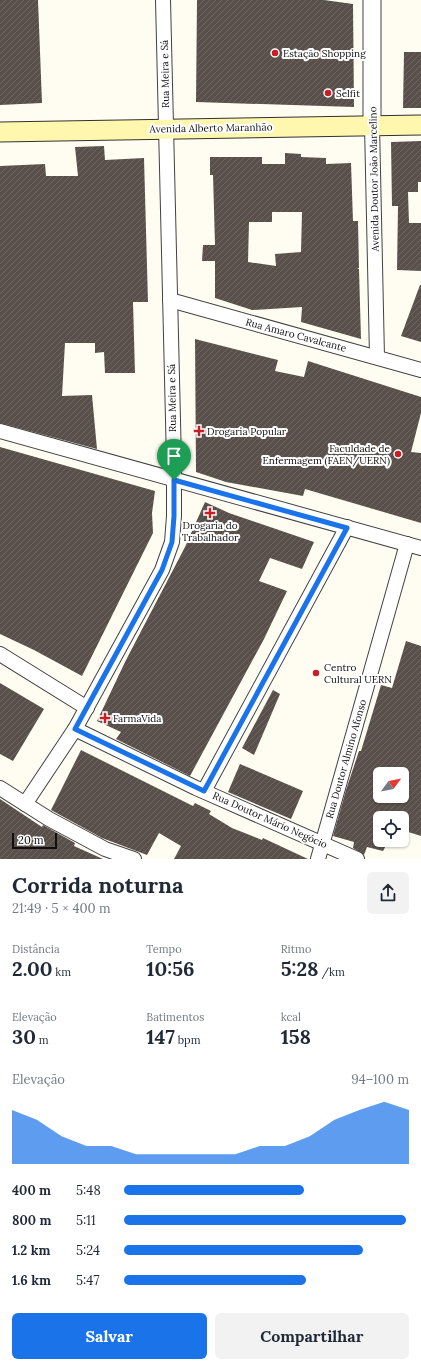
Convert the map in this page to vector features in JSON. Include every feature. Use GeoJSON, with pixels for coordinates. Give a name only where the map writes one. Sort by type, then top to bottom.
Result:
{"type":"FeatureCollection","features":[{"type":"Feature","properties":{"kind":"main road","name":"Avenida Alberto Maranhão"},"geometry":{"type":"LineString","coordinates":[[0,132],[421,125]]}},
{"type":"Feature","properties":{"kind":"street","name":"Rua Meira e Sá"},"geometry":{"type":"LineString","coordinates":[[25,804],[75,729],[87,708],[162,570],[172,542],[174,480],[163,0]]}},
{"type":"Feature","properties":{"kind":"street","name":"Avenida Doutor João Marcelino"},"geometry":{"type":"LineString","coordinates":[[372,0],[372,125],[377,357]]}},
{"type":"Feature","properties":{"kind":"street","name":"Rua Amaro Cavalcante"},"geometry":{"type":"LineString","coordinates":[[170,300],[421,370]]}},
{"type":"Feature","properties":{"kind":"street"},"geometry":{"type":"LineString","coordinates":[[0,431],[421,548]]}},
{"type":"Feature","properties":{"kind":"street"},"geometry":{"type":"LineString","coordinates":[[204,791],[347,528]]}},
{"type":"Feature","properties":{"kind":"street","name":"Rua Doutor Almino Afonso"},"geometry":{"type":"LineString","coordinates":[[318,859],[406,544]]}},
{"type":"Feature","properties":{"kind":"street"},"geometry":{"type":"LineString","coordinates":[[0,654],[87,708]]}},
{"type":"Feature","properties":{"kind":"street","name":"Rua Doutor Mário Negócio"},"geometry":{"type":"LineString","coordinates":[[75,729],[204,791],[357,859]]}},
{"type":"Feature","properties":{"kind":"street"},"geometry":{"type":"LineString","coordinates":[[0,788],[49,820],[105,849],[134,859]]}},
{"type":"Feature","properties":{"kind":"building"},"geometry":{"type":"Polygon","coordinates":[[[0,0],[38,0],[42,103],[0,105],[0,0]]]}},
{"type":"Feature","properties":{"kind":"building","name":"Estação Shopping"},"geometry":{"type":"Polygon","coordinates":[[[197,0],[324,0],[353,4],[354,107],[196,102],[197,0]]]}},
{"type":"Feature","properties":{"kind":"building"},"geometry":{"type":"Polygon","coordinates":[[[404,52],[421,52],[421,108],[403,108],[404,52]]]}},
{"type":"Feature","properties":{"kind":"building"},"geometry":{"type":"Polygon","coordinates":[[[421,141],[421,182],[418,182],[418,192],[408,192],[409,223],[421,223],[421,271],[397,270],[398,206],[392,206],[391,142],[421,141]]]}},
{"type":"Feature","properties":{"kind":"building"},"geometry":{"type":"Polygon","coordinates":[[[104,146],[105,160],[144,158],[148,302],[133,302],[135,373],[105,373],[104,352],[95,353],[95,343],[65,343],[62,396],[92,395],[97,449],[0,423],[0,166],[45,164],[46,176],[78,176],[75,147],[104,146]]]}},
{"type":"Feature","properties":{"kind":"building"},"geometry":{"type":"Polygon","coordinates":[[[285,153],[301,154],[301,157],[326,158],[326,164],[351,163],[353,221],[358,221],[359,268],[357,268],[359,269],[361,339],[301,322],[302,307],[252,310],[215,298],[215,261],[202,261],[203,245],[215,245],[213,175],[210,175],[210,157],[262,157],[262,164],[285,164],[285,153]],[[272,212],[272,222],[249,222],[248,262],[276,266],[275,254],[301,252],[302,212],[272,212]]]}},
{"type":"Feature","properties":{"kind":"building"},"geometry":{"type":"Polygon","coordinates":[[[421,285],[421,342],[401,336],[421,285]]]}},
{"type":"Feature","properties":{"kind":"building"},"geometry":{"type":"Polygon","coordinates":[[[195,339],[278,360],[275,371],[304,377],[308,361],[421,397],[421,413],[411,452],[421,453],[421,523],[305,489],[303,496],[226,482],[196,472],[195,339]]]}},
{"type":"Feature","properties":{"kind":"building"},"geometry":{"type":"Polygon","coordinates":[[[0,447],[155,491],[152,513],[153,533],[82,676],[34,650],[0,634],[0,447]]]}},
{"type":"Feature","properties":{"kind":"building"},"geometry":{"type":"Polygon","coordinates":[[[205,502],[229,513],[314,542],[302,569],[270,558],[259,581],[287,591],[264,639],[190,776],[116,739],[121,732],[97,721],[126,660],[185,547],[205,502]]]}},
{"type":"Feature","properties":{"kind":"building"},"geometry":{"type":"Polygon","coordinates":[[[406,641],[421,646],[421,836],[409,832],[409,811],[373,811],[373,847],[385,847],[383,851],[367,847],[364,855],[353,848],[354,842],[333,836],[346,790],[359,751],[361,751],[381,685],[392,688],[406,641]]]}},
{"type":"Feature","properties":{"kind":"building"},"geometry":{"type":"Polygon","coordinates":[[[0,683],[44,709],[13,761],[0,754],[0,683]]]}},
{"type":"Feature","properties":{"kind":"building"},"geometry":{"type":"Polygon","coordinates":[[[273,690],[280,694],[254,755],[242,748],[273,690]]]}},
{"type":"Feature","properties":{"kind":"building"},"geometry":{"type":"Polygon","coordinates":[[[81,750],[193,806],[195,803],[211,811],[209,814],[232,828],[262,840],[263,838],[308,859],[174,859],[181,846],[159,833],[147,855],[102,838],[51,810],[81,750]]]}},
{"type":"Feature","properties":{"kind":"building"},"geometry":{"type":"Polygon","coordinates":[[[240,764],[303,791],[291,819],[228,792],[240,764]]]}},
{"type":"Feature","properties":{"kind":"building"},"geometry":{"type":"Polygon","coordinates":[[[0,799],[42,827],[43,825],[75,843],[74,846],[103,859],[0,859],[0,799]]]}},
{"type":"Feature","properties":{"kind":"place","name":"Estação Shopping"},"geometry":{"type":"Point","coordinates":[275,53]}},
{"type":"Feature","properties":{"kind":"place","name":"Selfit"},"geometry":{"type":"Point","coordinates":[328,93]}},
{"type":"Feature","properties":{"kind":"place","name":"Drogaria Popular"},"geometry":{"type":"Point","coordinates":[199,431]}},
{"type":"Feature","properties":{"kind":"place","name":"Faculdade de Enfermagem (FAEN/UERN)"},"geometry":{"type":"Point","coordinates":[398,454]}},
{"type":"Feature","properties":{"kind":"place","name":"Drogaria do Trabalhador"},"geometry":{"type":"Point","coordinates":[210,513]}},
{"type":"Feature","properties":{"kind":"place","name":"Centro Cultural UERN"},"geometry":{"type":"Point","coordinates":[316,673]}},
{"type":"Feature","properties":{"kind":"place","name":"FarmaVida"},"geometry":{"type":"Point","coordinates":[105,718]}},
{"type":"Feature","properties":{"kind":"route"},"geometry":{"type":"LineString","coordinates":[[174,480],[347,528],[204,791],[75,729],[162,570],[172,542],[175,498],[174,480]]}}]}
